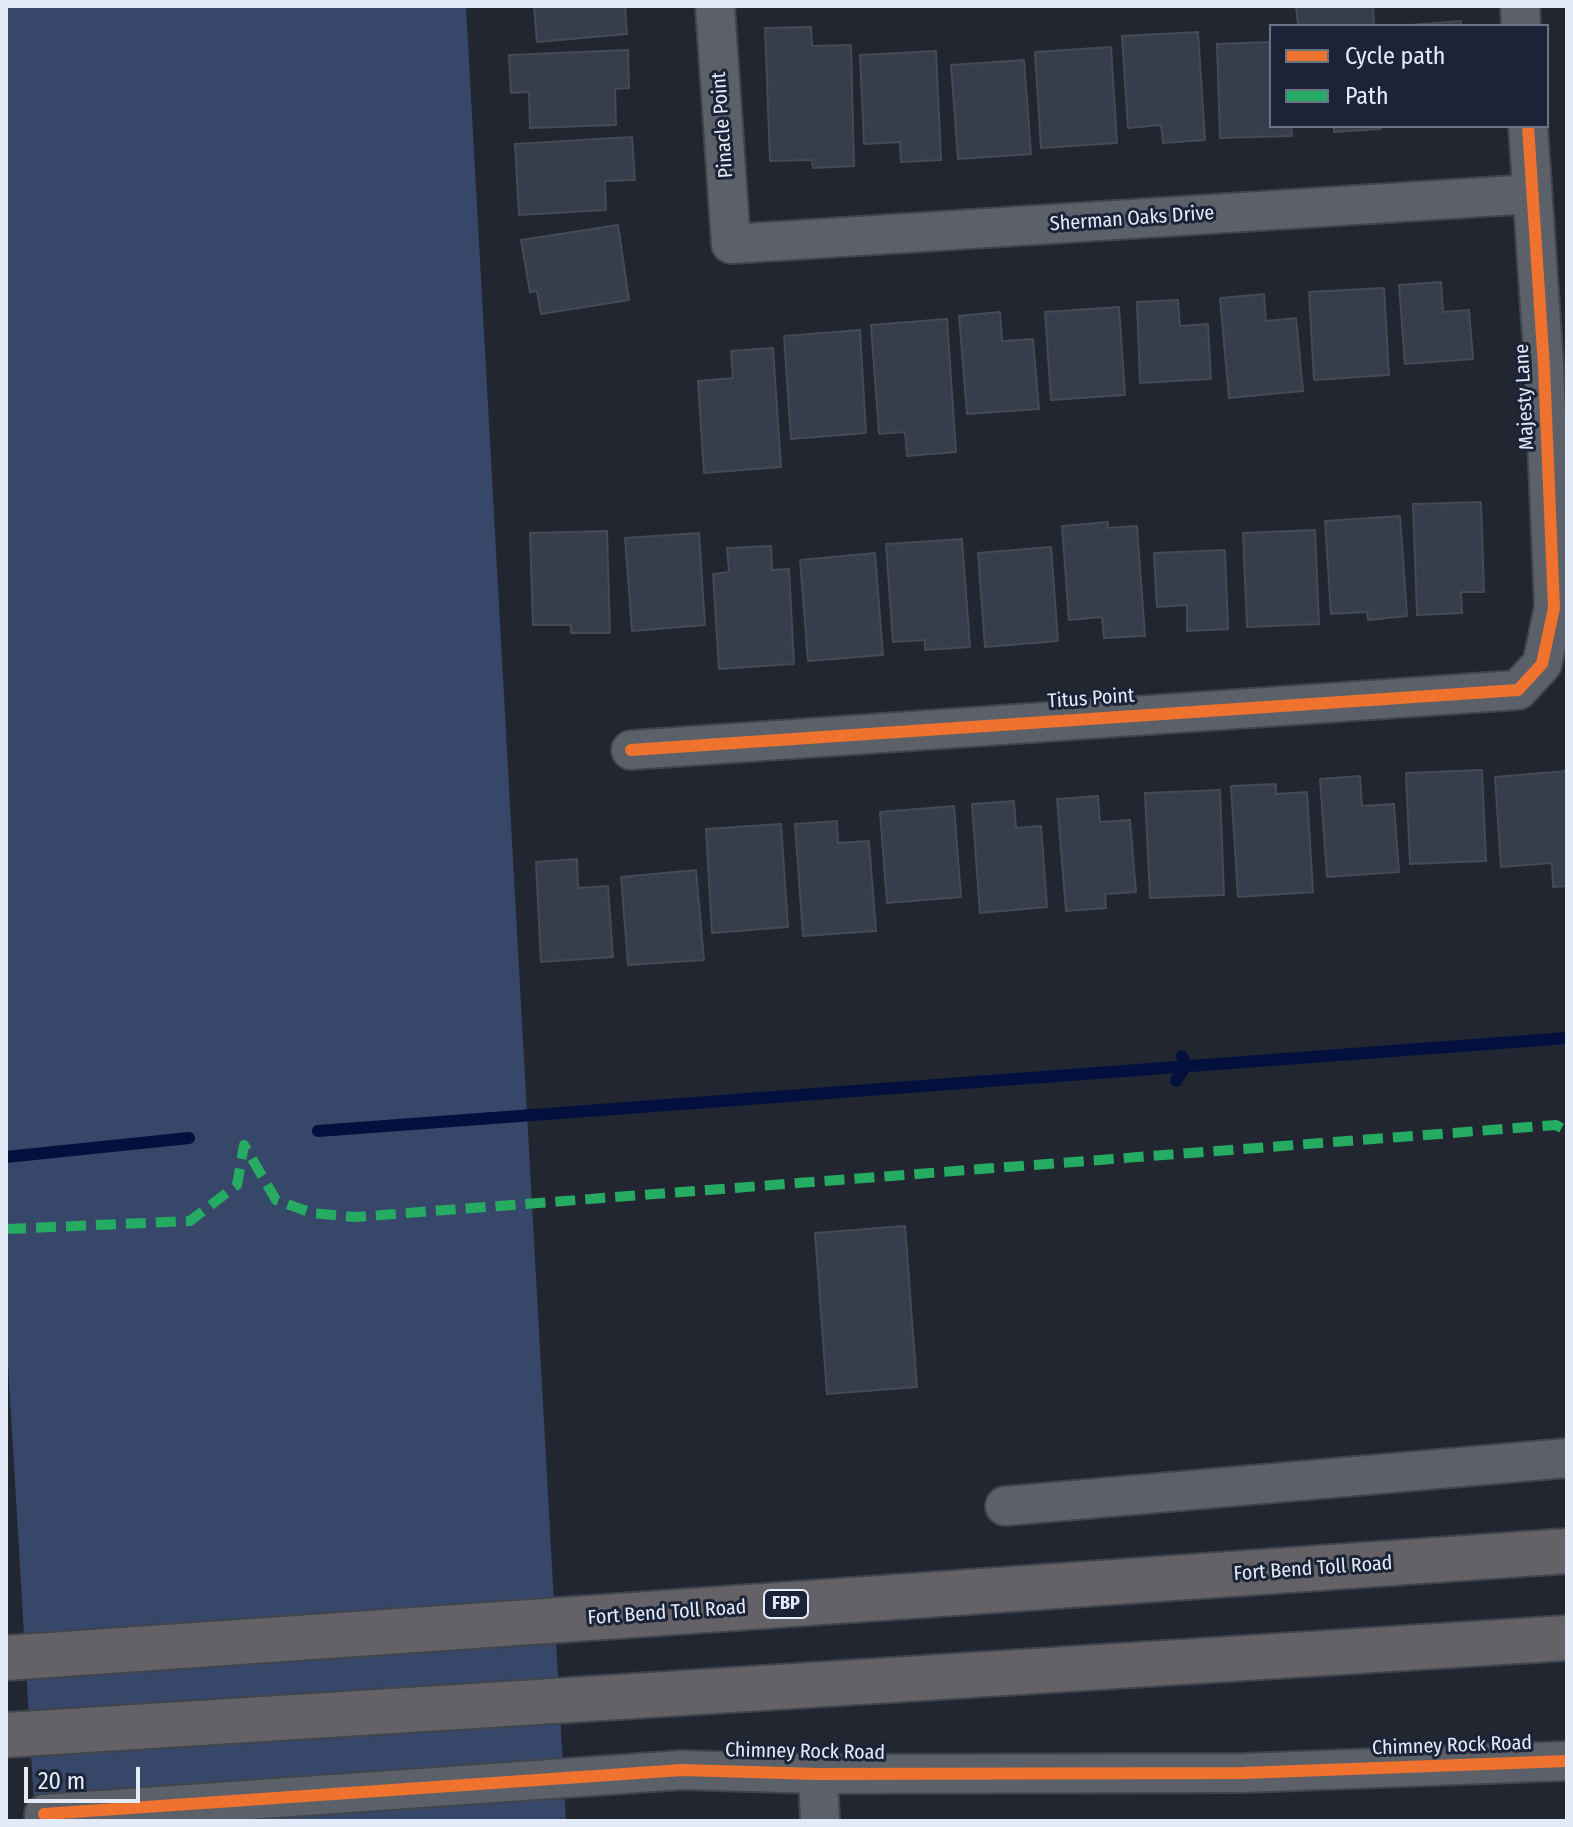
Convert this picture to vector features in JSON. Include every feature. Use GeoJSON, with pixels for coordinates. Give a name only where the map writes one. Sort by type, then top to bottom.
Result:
{"type":"FeatureCollection","features":[{"type":"Feature","properties":{"kind":"highway","name":"Fort Bend Toll Road"},"geometry":{"type":"LineString","coordinates":[[6,1658],[1567,1551]]}},
{"type":"Feature","properties":{"kind":"highway"},"geometry":{"type":"LineString","coordinates":[[6,1735],[1567,1638]]}},
{"type":"Feature","properties":{"kind":"street","name":"Pinacle Point"},"geometry":{"type":"LineString","coordinates":[[715,6],[731,244]]}},
{"type":"Feature","properties":{"kind":"street","name":"Majesty Lane"},"geometry":{"type":"LineString","coordinates":[[1528,128],[1532,194],[1556,367],[1558,472],[1554,608],[1542,664]]}},
{"type":"Feature","properties":{"kind":"street","name":"Sherman Oaks Drive"},"geometry":{"type":"LineString","coordinates":[[731,244],[1532,194]]}},
{"type":"Feature","properties":{"kind":"street","name":"Titus Point"},"geometry":{"type":"LineString","coordinates":[[631,750],[1518,690],[1542,664]]}},
{"type":"Feature","properties":{"kind":"street"},"geometry":{"type":"LineString","coordinates":[[1005,1506],[1567,1458]]}},
{"type":"Feature","properties":{"kind":"street","name":"Chimney Rock Road"},"geometry":{"type":"LineString","coordinates":[[44,1814],[682,1770],[818,1774],[1243,1773],[1567,1761]]}},
{"type":"Feature","properties":{"kind":"street"},"geometry":{"type":"LineString","coordinates":[[818,1774],[820,1821]]}},
{"type":"Feature","properties":{"kind":"shaded area"},"geometry":{"type":"Polygon","coordinates":[[[6,6],[466,6],[566,1821],[35,1821],[6,1330],[6,6]]]}},
{"type":"Feature","properties":{"kind":"building"},"geometry":{"type":"Polygon","coordinates":[[[534,6],[625,6],[627,34],[537,42],[534,6]]]}},
{"type":"Feature","properties":{"kind":"building"},"geometry":{"type":"Polygon","coordinates":[[[1296,6],[1373,6],[1374,24],[1298,24],[1296,6]]]}},
{"type":"Feature","properties":{"kind":"building"},"geometry":{"type":"Polygon","coordinates":[[[1461,21],[1461,24],[1423,24],[1461,21]]]}},
{"type":"Feature","properties":{"kind":"building"},"geometry":{"type":"Polygon","coordinates":[[[811,27],[812,46],[851,45],[854,166],[813,168],[812,160],[770,161],[765,28],[811,27]]]}},
{"type":"Feature","properties":{"kind":"building"},"geometry":{"type":"Polygon","coordinates":[[[1198,32],[1205,140],[1163,143],[1161,125],[1128,128],[1122,36],[1198,32]]]}},
{"type":"Feature","properties":{"kind":"building"},"geometry":{"type":"Polygon","coordinates":[[[1269,42],[1269,128],[1291,128],[1292,136],[1220,138],[1217,44],[1269,42]]]}},
{"type":"Feature","properties":{"kind":"building"},"geometry":{"type":"Polygon","coordinates":[[[1111,47],[1117,143],[1041,148],[1035,52],[1111,47]]]}},
{"type":"Feature","properties":{"kind":"building"},"geometry":{"type":"Polygon","coordinates":[[[628,50],[629,88],[615,89],[616,125],[530,128],[529,92],[511,93],[509,55],[628,50]]]}},
{"type":"Feature","properties":{"kind":"building"},"geometry":{"type":"Polygon","coordinates":[[[936,51],[941,160],[901,162],[900,142],[864,144],[860,55],[936,51]]]}},
{"type":"Feature","properties":{"kind":"building"},"geometry":{"type":"Polygon","coordinates":[[[1024,60],[1031,154],[958,159],[951,65],[1024,60]]]}},
{"type":"Feature","properties":{"kind":"building"},"geometry":{"type":"Polygon","coordinates":[[[1334,128],[1381,128],[1381,129],[1334,132],[1334,128]]]}},
{"type":"Feature","properties":{"kind":"building"},"geometry":{"type":"Polygon","coordinates":[[[632,137],[635,180],[605,181],[606,210],[519,215],[515,144],[632,137]]]}},
{"type":"Feature","properties":{"kind":"building"},"geometry":{"type":"Polygon","coordinates":[[[618,225],[629,300],[541,314],[537,291],[530,292],[521,240],[618,225]]]}},
{"type":"Feature","properties":{"kind":"building"},"geometry":{"type":"Polygon","coordinates":[[[1441,282],[1443,312],[1469,310],[1473,359],[1405,364],[1399,285],[1441,282]]]}},
{"type":"Feature","properties":{"kind":"building"},"geometry":{"type":"Polygon","coordinates":[[[1384,288],[1389,375],[1314,380],[1309,292],[1384,288]]]}},
{"type":"Feature","properties":{"kind":"building"},"geometry":{"type":"Polygon","coordinates":[[[1264,294],[1266,321],[1296,318],[1303,391],[1229,398],[1220,298],[1264,294]]]}},
{"type":"Feature","properties":{"kind":"building"},"geometry":{"type":"Polygon","coordinates":[[[1178,300],[1180,326],[1208,324],[1211,379],[1140,383],[1137,302],[1178,300]]]}},
{"type":"Feature","properties":{"kind":"building"},"geometry":{"type":"Polygon","coordinates":[[[1119,307],[1125,395],[1051,400],[1045,312],[1119,307]]]}},
{"type":"Feature","properties":{"kind":"building"},"geometry":{"type":"Polygon","coordinates":[[[1000,312],[1002,341],[1033,339],[1039,409],[967,414],[959,316],[1000,312]]]}},
{"type":"Feature","properties":{"kind":"building"},"geometry":{"type":"Polygon","coordinates":[[[947,319],[956,452],[907,456],[905,432],[879,434],[871,325],[947,319]]]}},
{"type":"Feature","properties":{"kind":"building"},"geometry":{"type":"Polygon","coordinates":[[[860,330],[866,433],[791,439],[784,336],[860,330]]]}},
{"type":"Feature","properties":{"kind":"building"},"geometry":{"type":"Polygon","coordinates":[[[773,348],[781,467],[704,473],[698,381],[733,378],[731,351],[773,348]]]}},
{"type":"Feature","properties":{"kind":"building"},"geometry":{"type":"Polygon","coordinates":[[[1481,502],[1484,592],[1461,592],[1462,613],[1417,615],[1413,504],[1481,502]]]}},
{"type":"Feature","properties":{"kind":"building"},"geometry":{"type":"Polygon","coordinates":[[[1400,516],[1407,616],[1368,620],[1367,612],[1331,614],[1325,521],[1400,516]]]}},
{"type":"Feature","properties":{"kind":"building"},"geometry":{"type":"Polygon","coordinates":[[[1108,522],[1108,528],[1137,526],[1145,636],[1104,638],[1102,617],[1069,620],[1062,526],[1108,522]]]}},
{"type":"Feature","properties":{"kind":"building"},"geometry":{"type":"Polygon","coordinates":[[[1315,530],[1319,624],[1247,627],[1243,533],[1315,530]]]}},
{"type":"Feature","properties":{"kind":"building"},"geometry":{"type":"Polygon","coordinates":[[[607,531],[610,633],[571,633],[571,625],[533,625],[530,533],[607,531]]]}},
{"type":"Feature","properties":{"kind":"building"},"geometry":{"type":"Polygon","coordinates":[[[699,533],[705,625],[632,631],[625,538],[699,533]]]}},
{"type":"Feature","properties":{"kind":"building"},"geometry":{"type":"Polygon","coordinates":[[[962,539],[970,647],[925,650],[925,640],[893,642],[886,544],[962,539]]]}},
{"type":"Feature","properties":{"kind":"building"},"geometry":{"type":"Polygon","coordinates":[[[771,546],[772,570],[789,569],[794,664],[719,669],[713,574],[729,572],[727,548],[771,546]]]}},
{"type":"Feature","properties":{"kind":"building"},"geometry":{"type":"Polygon","coordinates":[[[1051,547],[1058,641],[985,647],[978,553],[1051,547]]]}},
{"type":"Feature","properties":{"kind":"building"},"geometry":{"type":"Polygon","coordinates":[[[1225,550],[1228,629],[1187,631],[1187,605],[1157,607],[1154,553],[1225,550]]]}},
{"type":"Feature","properties":{"kind":"building"},"geometry":{"type":"Polygon","coordinates":[[[875,553],[883,655],[808,661],[800,560],[875,553]]]}},
{"type":"Feature","properties":{"kind":"building"},"geometry":{"type":"Polygon","coordinates":[[[1482,770],[1486,861],[1410,864],[1406,773],[1482,770]]]}},
{"type":"Feature","properties":{"kind":"building"},"geometry":{"type":"Polygon","coordinates":[[[1567,771],[1567,886],[1553,887],[1552,863],[1501,867],[1495,777],[1567,771]]]}},
{"type":"Feature","properties":{"kind":"building"},"geometry":{"type":"Polygon","coordinates":[[[1360,776],[1362,806],[1394,804],[1399,872],[1327,877],[1320,779],[1360,776]]]}},
{"type":"Feature","properties":{"kind":"building"},"geometry":{"type":"Polygon","coordinates":[[[1276,784],[1276,794],[1307,792],[1313,892],[1238,897],[1231,786],[1276,784]]]}},
{"type":"Feature","properties":{"kind":"building"},"geometry":{"type":"Polygon","coordinates":[[[1220,790],[1224,895],[1150,898],[1145,793],[1220,790]]]}},
{"type":"Feature","properties":{"kind":"building"},"geometry":{"type":"Polygon","coordinates":[[[1098,796],[1100,822],[1130,820],[1136,892],[1105,894],[1106,908],[1066,911],[1057,799],[1098,796]]]}},
{"type":"Feature","properties":{"kind":"building"},"geometry":{"type":"Polygon","coordinates":[[[1014,801],[1016,828],[1041,826],[1047,907],[980,913],[972,804],[1014,801]]]}},
{"type":"Feature","properties":{"kind":"building"},"geometry":{"type":"Polygon","coordinates":[[[954,806],[961,897],[887,903],[880,812],[954,806]]]}},
{"type":"Feature","properties":{"kind":"building"},"geometry":{"type":"Polygon","coordinates":[[[837,821],[838,843],[869,841],[876,931],[803,936],[795,824],[837,821]]]}},
{"type":"Feature","properties":{"kind":"building"},"geometry":{"type":"Polygon","coordinates":[[[781,824],[788,927],[712,933],[706,829],[781,824]]]}},
{"type":"Feature","properties":{"kind":"building"},"geometry":{"type":"Polygon","coordinates":[[[577,859],[578,888],[608,886],[613,957],[541,962],[536,862],[577,859]]]}},
{"type":"Feature","properties":{"kind":"building"},"geometry":{"type":"Polygon","coordinates":[[[696,870],[704,960],[628,965],[621,877],[696,870]]]}},
{"type":"Feature","properties":{"kind":"building"},"geometry":{"type":"Polygon","coordinates":[[[905,1226],[917,1387],[827,1394],[815,1233],[905,1226]]]}},
{"type":"Feature","properties":{"kind":"waterway"},"geometry":{"type":"LineString","coordinates":[[318,1131],[1567,1038]]}},
{"type":"Feature","properties":{"kind":"waterway"},"geometry":{"type":"LineString","coordinates":[[1176,1081],[1186,1065],[1182,1056]]}},
{"type":"Feature","properties":{"kind":"waterway"},"geometry":{"type":"LineString","coordinates":[[6,1157],[189,1138]]}},
{"type":"Feature","properties":{"kind":"marked path"},"geometry":{"type":"LineString","coordinates":[[6,1229],[190,1221],[237,1185],[244,1145],[276,1200],[312,1213],[355,1217],[1556,1125],[1567,1131]]}},
{"type":"Feature","properties":{"kind":"cycle path"},"geometry":{"type":"LineString","coordinates":[[631,750],[1518,690],[1542,664],[1554,608],[1544,367],[1528,128]]}},
{"type":"Feature","properties":{"kind":"cycle path"},"geometry":{"type":"LineString","coordinates":[[44,1814],[682,1770],[818,1774],[1243,1773],[1567,1761]]}}]}
